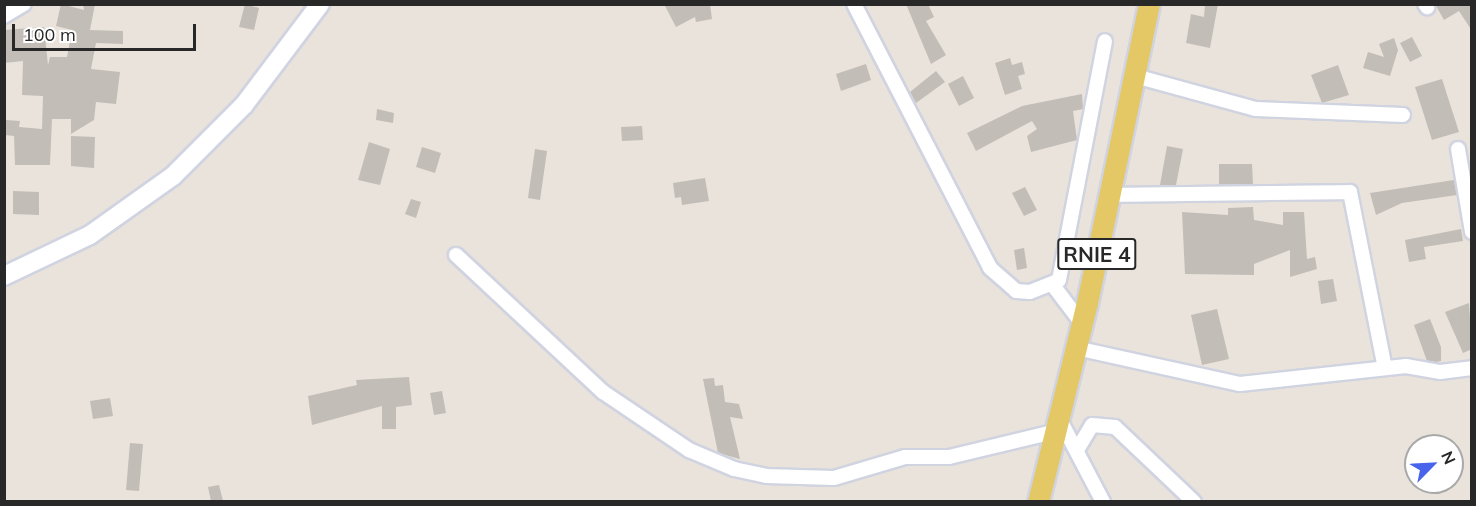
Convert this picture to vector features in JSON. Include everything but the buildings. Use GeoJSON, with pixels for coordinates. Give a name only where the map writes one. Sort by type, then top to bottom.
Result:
{"type":"FeatureCollection","features":[{"type":"Feature","properties":{"kind":"main road"},"geometry":{"type":"LineString","coordinates":[[4,276],[90,235],[173,176],[244,105],[320,4]]}},
{"type":"Feature","properties":{"kind":"main road","name":"RNIE 4"},"geometry":{"type":"LineString","coordinates":[[1038,501],[1077,348],[1149,4]]}},
{"type":"Feature","properties":{"kind":"street"},"geometry":{"type":"LineString","coordinates":[[4,16],[24,4]]}},
{"type":"Feature","properties":{"kind":"street"},"geometry":{"type":"LineString","coordinates":[[854,4],[990,268],[1016,291],[1052,284],[1062,269],[1105,41]]}},
{"type":"Feature","properties":{"kind":"street"},"geometry":{"type":"LineString","coordinates":[[1135,76],[1256,109],[1403,115]]}},
{"type":"Feature","properties":{"kind":"street"},"geometry":{"type":"LineString","coordinates":[[1458,149],[1472,232]]}},
{"type":"Feature","properties":{"kind":"street"},"geometry":{"type":"LineString","coordinates":[[1110,195],[1350,192],[1385,368]]}},
{"type":"Feature","properties":{"kind":"street"},"geometry":{"type":"LineString","coordinates":[[456,255],[603,392],[689,450],[734,469],[766,476],[834,478],[905,457],[949,457],[1059,425],[1077,450],[1103,501]]}},
{"type":"Feature","properties":{"kind":"street"},"geometry":{"type":"LineString","coordinates":[[1052,284],[1082,322]]}},
{"type":"Feature","properties":{"kind":"street"},"geometry":{"type":"LineString","coordinates":[[1077,348],[1240,384],[1385,368],[1472,368]]}},
{"type":"Feature","properties":{"kind":"street"},"geometry":{"type":"LineString","coordinates":[[1077,450],[1092,425],[1115,427],[1194,501]]}}]}
